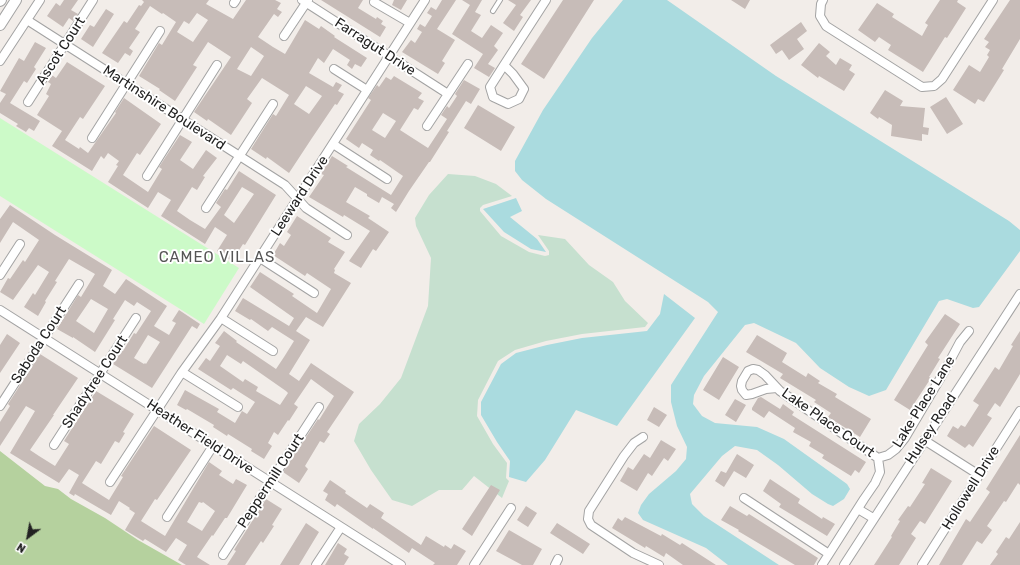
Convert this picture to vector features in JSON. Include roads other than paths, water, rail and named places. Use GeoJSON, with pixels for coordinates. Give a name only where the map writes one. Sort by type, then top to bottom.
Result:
{"type":"FeatureCollection","features":[{"type":"Feature","properties":{"kind":"street"},"geometry":{"type":"LineString","coordinates":[[0,25],[16,0]]}},
{"type":"Feature","properties":{"kind":"street"},"geometry":{"type":"LineString","coordinates":[[0,62],[40,0]]}},
{"type":"Feature","properties":{"kind":"street","name":"Ascot Court"},"geometry":{"type":"LineString","coordinates":[[28,102],[93,0]]}},
{"type":"Feature","properties":{"kind":"street","name":"Leeward Drive"},"geometry":{"type":"LineString","coordinates":[[110,482],[156,409],[221,318],[425,0]]}},
{"type":"Feature","properties":{"kind":"street"},"geometry":{"type":"LineString","coordinates":[[504,65],[524,89],[519,99],[508,104],[493,97],[490,87],[504,65],[546,0]]}},
{"type":"Feature","properties":{"kind":"street"},"geometry":{"type":"LineString","coordinates":[[823,0],[821,4],[820,16],[826,26],[922,87],[934,86],[942,79],[993,0]]}},
{"type":"Feature","properties":{"kind":"street"},"geometry":{"type":"LineString","coordinates":[[284,36],[305,1]]}},
{"type":"Feature","properties":{"kind":"street","name":"Farragut Drive"},"geometry":{"type":"LineString","coordinates":[[305,1],[448,94]]}},
{"type":"Feature","properties":{"kind":"street"},"geometry":{"type":"LineString","coordinates":[[374,2],[410,23]]}},
{"type":"Feature","properties":{"kind":"street","name":"Martinshire Boulevard"},"geometry":{"type":"LineString","coordinates":[[27,20],[285,185],[306,208],[347,235]]}},
{"type":"Feature","properties":{"kind":"street"},"geometry":{"type":"LineString","coordinates":[[92,138],[160,31]]}},
{"type":"Feature","properties":{"kind":"street"},"geometry":{"type":"LineString","coordinates":[[427,126],[468,64]]}},
{"type":"Feature","properties":{"kind":"street"},"geometry":{"type":"LineString","coordinates":[[147,176],[216,65]]}},
{"type":"Feature","properties":{"kind":"street"},"geometry":{"type":"LineString","coordinates":[[334,69],[367,90]]}},
{"type":"Feature","properties":{"kind":"street"},"geometry":{"type":"LineString","coordinates":[[206,208],[273,104]]}},
{"type":"Feature","properties":{"kind":"street"},"geometry":{"type":"LineString","coordinates":[[333,144],[387,179]]}},
{"type":"Feature","properties":{"kind":"street"},"geometry":{"type":"LineString","coordinates":[[0,275],[20,244]]}},
{"type":"Feature","properties":{"kind":"street"},"geometry":{"type":"LineString","coordinates":[[260,258],[314,293]]}},
{"type":"Feature","properties":{"kind":"street","name":"Saboda Court"},"geometry":{"type":"LineString","coordinates":[[0,406],[79,284]]}},
{"type":"Feature","properties":{"kind":"street","name":"Hulsey Road"},"geometry":{"type":"LineString","coordinates":[[844,565],[873,518],[1020,294]]}},
{"type":"Feature","properties":{"kind":"street","name":"Heather Field Drive"},"geometry":{"type":"LineString","coordinates":[[0,310],[398,564]]}},
{"type":"Feature","properties":{"kind":"street","name":"Shadytree Court"},"geometry":{"type":"LineString","coordinates":[[54,445],[136,318]]}},
{"type":"Feature","properties":{"kind":"street"},"geometry":{"type":"LineString","coordinates":[[221,318],[273,351]]}},
{"type":"Feature","properties":{"kind":"street","name":"Lake Place Lane"},"geometry":{"type":"LineString","coordinates":[[822,565],[878,478],[880,472],[878,458],[888,455],[896,449],[905,438],[960,342],[969,331]]}},
{"type":"Feature","properties":{"kind":"street"},"geometry":{"type":"LineString","coordinates":[[182,372],[238,407]]}},
{"type":"Feature","properties":{"kind":"street","name":"Lake Place Court"},"geometry":{"type":"LineString","coordinates":[[777,388],[878,458]]}},
{"type":"Feature","properties":{"kind":"street","name":"Peppermill Court"},"geometry":{"type":"LineString","coordinates":[[223,555],[319,407]]}},
{"type":"Feature","properties":{"kind":"street","name":"Hollowell Drive"},"geometry":{"type":"LineString","coordinates":[[922,565],[1020,410]]}},
{"type":"Feature","properties":{"kind":"street"},"geometry":{"type":"LineString","coordinates":[[643,437],[634,443],[624,456],[589,511],[588,519],[591,525],[633,553],[659,565]]}},
{"type":"Feature","properties":{"kind":"street"},"geometry":{"type":"LineString","coordinates":[[924,440],[979,475]]}},
{"type":"Feature","properties":{"kind":"street"},"geometry":{"type":"LineString","coordinates":[[167,517],[213,446]]}},
{"type":"Feature","properties":{"kind":"street"},"geometry":{"type":"LineString","coordinates":[[744,498],[829,554]]}},
{"type":"Feature","properties":{"kind":"street"},"geometry":{"type":"LineString","coordinates":[[474,565],[511,508]]}},
{"type":"Feature","properties":{"kind":"street"},"geometry":{"type":"LineString","coordinates":[[858,509],[873,518]]}},
{"type":"Feature","properties":{"kind":"street"},"geometry":{"type":"LineString","coordinates":[[316,565],[341,527]]}},
{"type":"Feature","properties":{"kind":"lane"},"geometry":{"type":"LineString","coordinates":[[493,11],[500,0]]}},
{"type":"Feature","properties":{"kind":"water"},"geometry":{"type":"Polygon","coordinates":[[[623,0],[667,0],[776,76],[1009,221],[1020,230],[1020,251],[979,307],[973,308],[947,299],[939,301],[886,390],[869,396],[849,387],[820,368],[796,343],[754,323],[745,325],[704,376],[694,395],[693,404],[702,416],[715,423],[757,427],[784,439],[847,484],[850,489],[844,499],[833,506],[812,494],[778,465],[757,450],[735,446],[722,456],[690,494],[692,504],[704,516],[779,565],[728,565],[706,548],[643,520],[638,513],[641,505],[649,494],[676,471],[686,459],[687,447],[677,426],[671,402],[671,385],[718,312],[708,302],[546,199],[522,180],[515,171],[515,161],[543,110],[592,38],[623,0]]]}},
{"type":"Feature","properties":{"kind":"water"},"geometry":{"type":"Polygon","coordinates":[[[516,198],[522,211],[510,217],[537,239],[546,252],[531,249],[504,232],[483,209],[516,198]]]}},
{"type":"Feature","properties":{"kind":"water"},"geometry":{"type":"Polygon","coordinates":[[[664,294],[695,318],[617,426],[576,410],[545,460],[526,482],[509,477],[510,461],[481,415],[481,402],[501,364],[516,353],[547,345],[582,338],[647,331],[660,314],[664,294]]]}},
{"type":"Feature","properties":{"kind":"district","name":"CAMEO VILLAS"},"geometry":{"type":"Point","coordinates":[217,258]}}]}
